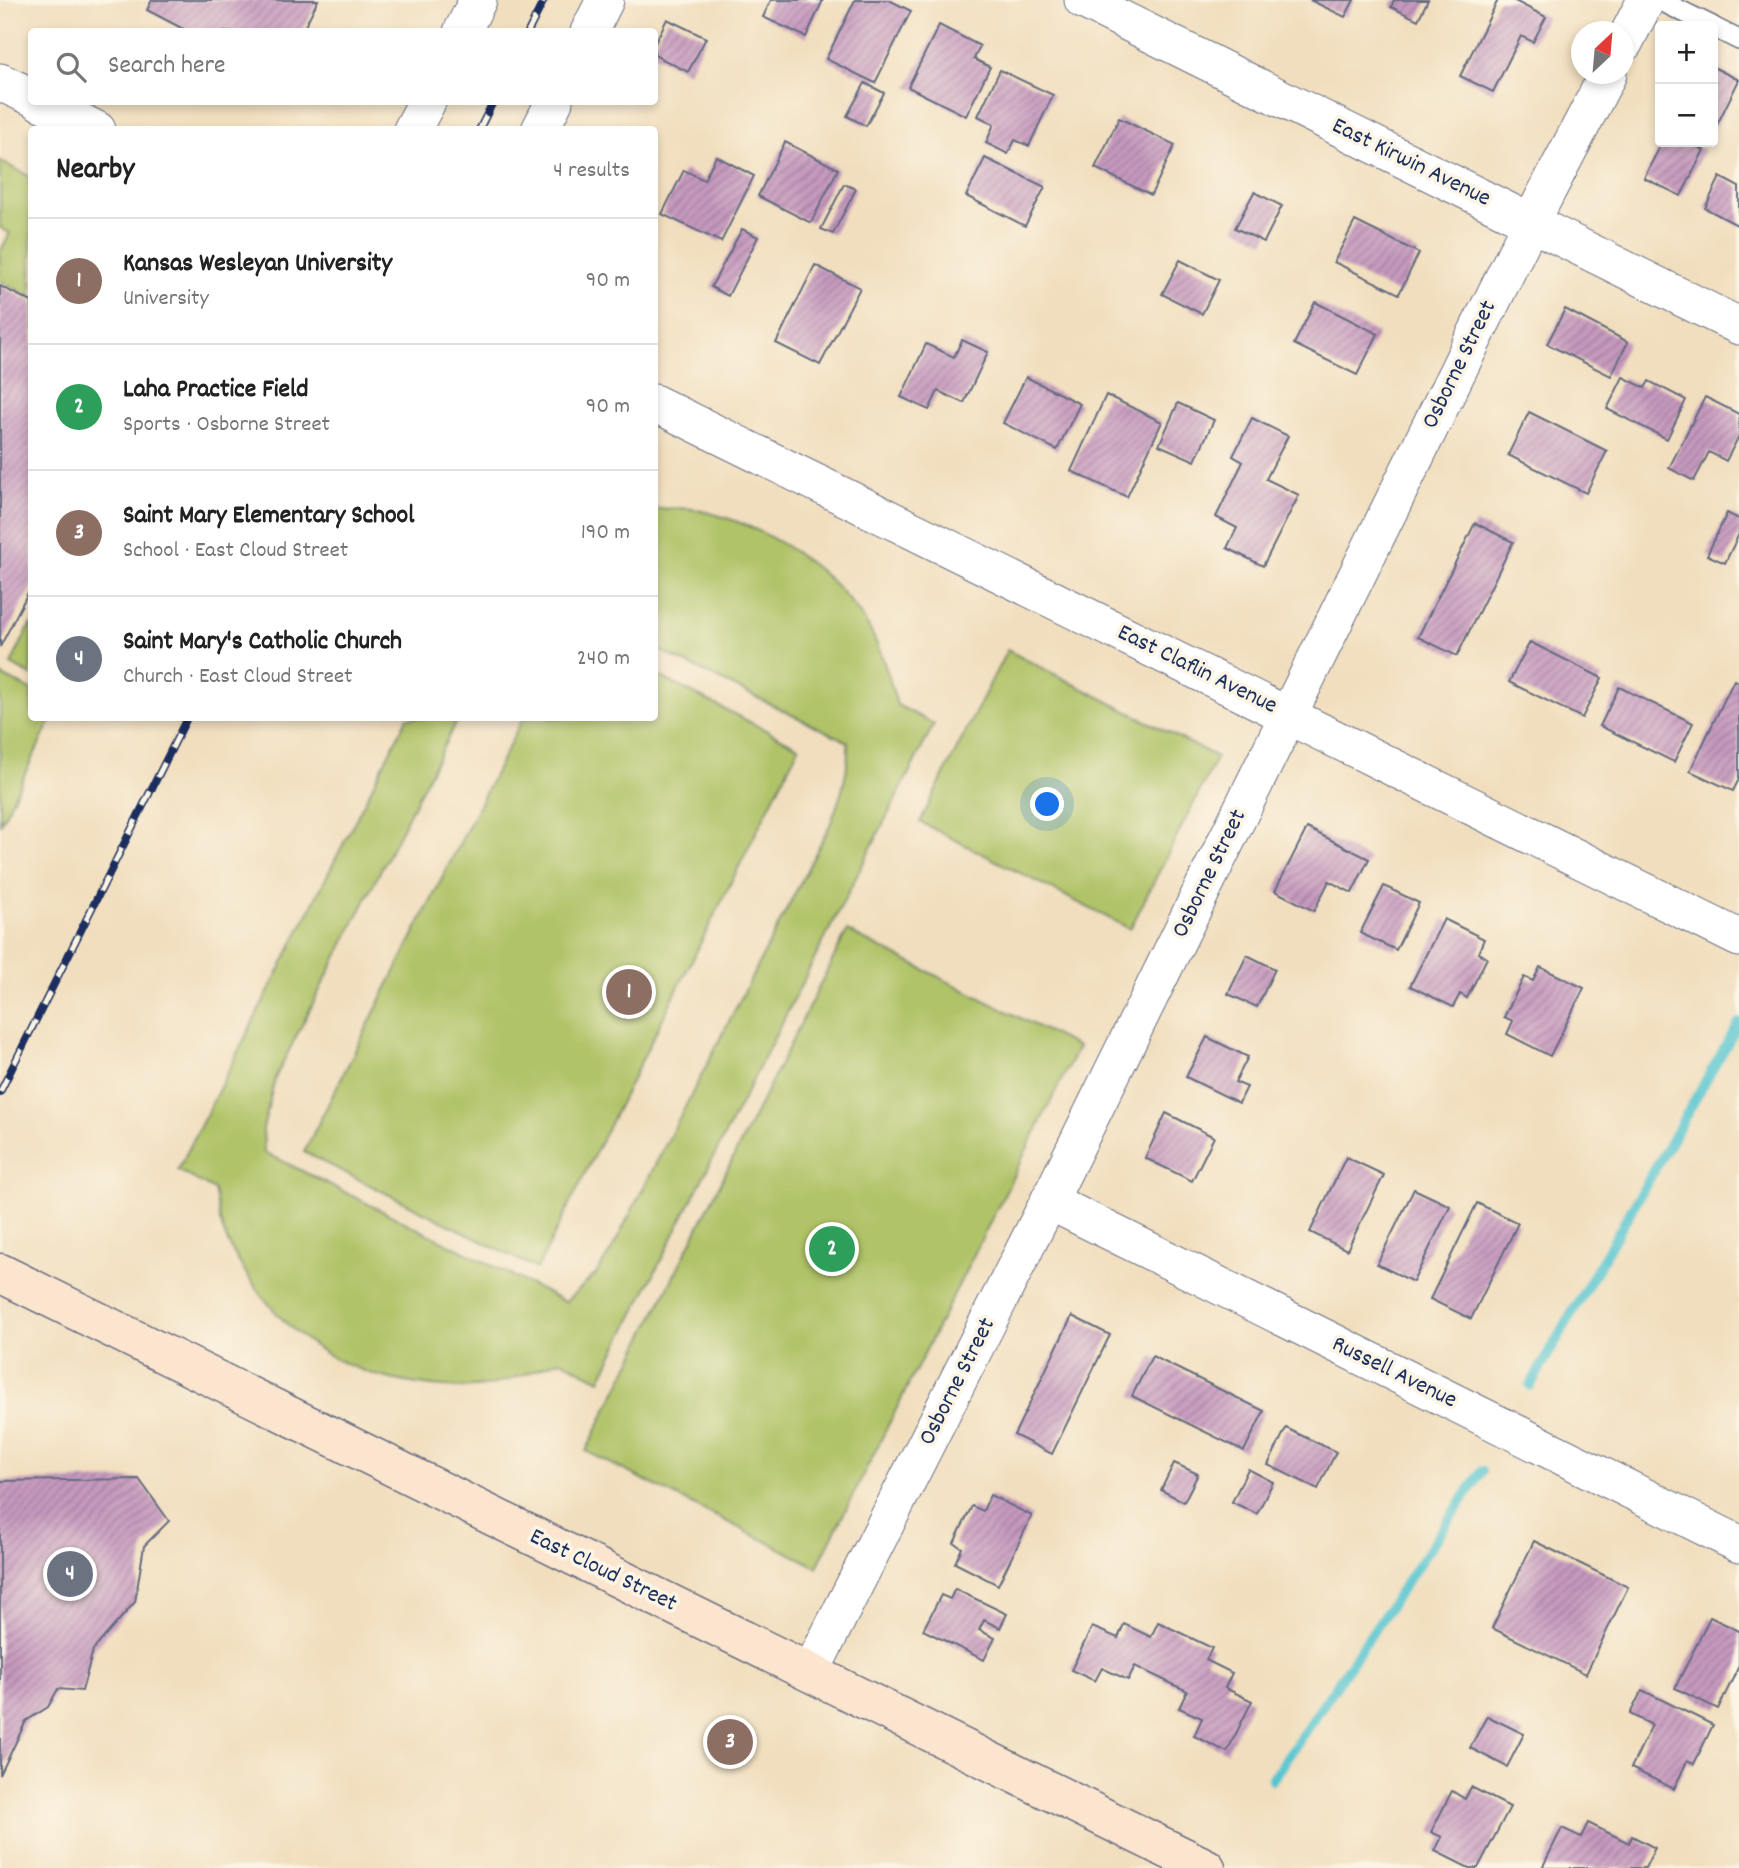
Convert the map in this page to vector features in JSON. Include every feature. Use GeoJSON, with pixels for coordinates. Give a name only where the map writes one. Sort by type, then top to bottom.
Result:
{"type":"FeatureCollection","features":[{"type":"Feature","properties":{"kind":"main road","name":"East Cloud Street"},"geometry":{"type":"LineString","coordinates":[[0,1273],[1206,1868]]}},
{"type":"Feature","properties":{"kind":"street"},"geometry":{"type":"LineString","coordinates":[[464,28],[478,0]]}},
{"type":"Feature","properties":{"kind":"street"},"geometry":{"type":"LineString","coordinates":[[591,28],[605,0]]}},
{"type":"Feature","properties":{"kind":"street","name":"East Kirwin Avenue"},"geometry":{"type":"LineString","coordinates":[[1083,0],[1739,326]]}},
{"type":"Feature","properties":{"kind":"street"},"geometry":{"type":"LineString","coordinates":[[1634,22],[1646,0]]}},
{"type":"Feature","properties":{"kind":"street"},"geometry":{"type":"LineString","coordinates":[[0,82],[28,95]]}},
{"type":"Feature","properties":{"kind":"street","name":"Osborne Street"},"geometry":{"type":"LineString","coordinates":[[810,1673],[1049,1202],[1531,222],[1603,84]]}},
{"type":"Feature","properties":{"kind":"street"},"geometry":{"type":"LineString","coordinates":[[46,105],[89,126]]}},
{"type":"Feature","properties":{"kind":"street"},"geometry":{"type":"LineString","coordinates":[[414,126],[424,105]]}},
{"type":"Feature","properties":{"kind":"street"},"geometry":{"type":"LineString","coordinates":[[542,126],[552,105]]}},
{"type":"Feature","properties":{"kind":"street","name":"East Claflin Avenue"},"geometry":{"type":"LineString","coordinates":[[658,405],[1739,938]]}},
{"type":"Feature","properties":{"kind":"street","name":"Russell Avenue"},"geometry":{"type":"LineString","coordinates":[[1049,1202],[1739,1544]]}},
{"type":"Feature","properties":{"kind":"lane"},"geometry":{"type":"LineString","coordinates":[[1659,0],[1700,21]]}},
{"type":"Feature","properties":{"kind":"lane"},"geometry":{"type":"LineString","coordinates":[[1718,30],[1739,40]]}},
{"type":"Feature","properties":{"kind":"green space"},"geometry":{"type":"Polygon","coordinates":[[[0,161],[28,175],[28,295],[0,281],[0,252],[10,233],[0,228],[0,161]]]}},
{"type":"Feature","properties":{"kind":"green space"},"geometry":{"type":"Polygon","coordinates":[[[658,509],[692,509],[717,515],[766,535],[811,563],[849,600],[870,629],[897,705],[934,724],[600,1380],[561,1360],[508,1380],[480,1387],[459,1388],[405,1382],[357,1369],[336,1359],[298,1334],[281,1318],[250,1279],[231,1248],[224,1234],[214,1190],[178,1170],[405,721],[456,721],[275,1078],[263,1129],[264,1152],[565,1302],[596,1274],[611,1251],[830,825],[846,775],[848,742],[658,649],[658,509]]]}},
{"type":"Feature","properties":{"kind":"green space"},"geometry":{"type":"Polygon","coordinates":[[[28,629],[28,673],[11,664],[28,629]]]}},
{"type":"Feature","properties":{"kind":"green space"},"geometry":{"type":"Polygon","coordinates":[[[1007,650],[1217,757],[1130,929],[920,822],[1007,650]]]}},
{"type":"Feature","properties":{"kind":"green space"},"geometry":{"type":"Polygon","coordinates":[[[0,675],[28,689],[28,721],[51,721],[0,825],[0,675]]]}},
{"type":"Feature","properties":{"kind":"green space"},"geometry":{"type":"Polygon","coordinates":[[[658,676],[799,747],[537,1269],[304,1152],[521,721],[658,721],[658,676]]]}},
{"type":"Feature","properties":{"kind":"green space"},"geometry":{"type":"Polygon","coordinates":[[[847,931],[1078,1047],[817,1567],[586,1451],[847,931]]]}},
{"type":"Feature","properties":{"kind":"building"},"geometry":{"type":"Polygon","coordinates":[[[152,0],[318,0],[304,28],[181,28],[147,10],[152,0]]]}},
{"type":"Feature","properties":{"kind":"building"},"geometry":{"type":"Polygon","coordinates":[[[771,0],[823,0],[806,37],[763,17],[771,0]]]}},
{"type":"Feature","properties":{"kind":"building"},"geometry":{"type":"Polygon","coordinates":[[[855,0],[889,0],[911,11],[875,83],[826,59],[855,0]]]}},
{"type":"Feature","properties":{"kind":"building"},"geometry":{"type":"Polygon","coordinates":[[[1310,0],[1354,0],[1345,17],[1310,0]]]}},
{"type":"Feature","properties":{"kind":"building"},"geometry":{"type":"Polygon","coordinates":[[[1394,0],[1428,0],[1418,20],[1391,7],[1394,0]]]}},
{"type":"Feature","properties":{"kind":"building"},"geometry":{"type":"Polygon","coordinates":[[[1498,0],[1513,0],[1546,17],[1533,42],[1521,36],[1493,92],[1460,76],[1498,0]]]}},
{"type":"Feature","properties":{"kind":"building"},"geometry":{"type":"Polygon","coordinates":[[[667,19],[706,38],[688,72],[658,57],[658,37],[667,19]]]}},
{"type":"Feature","properties":{"kind":"building"},"geometry":{"type":"Polygon","coordinates":[[[939,25],[980,46],[974,59],[990,67],[966,116],[908,87],[939,25]]]}},
{"type":"Feature","properties":{"kind":"building"},"geometry":{"type":"Polygon","coordinates":[[[1000,70],[1053,95],[1029,146],[1015,140],[1008,154],[986,143],[994,124],[978,116],[1000,70]]]}},
{"type":"Feature","properties":{"kind":"building"},"geometry":{"type":"Polygon","coordinates":[[[1718,70],[1739,80],[1718,123],[1718,70]]]}},
{"type":"Feature","properties":{"kind":"building"},"geometry":{"type":"Polygon","coordinates":[[[865,83],[884,93],[866,126],[847,116],[865,83]]]}},
{"type":"Feature","properties":{"kind":"building"},"geometry":{"type":"Polygon","coordinates":[[[1119,118],[1175,145],[1151,195],[1095,168],[1119,118]]]}},
{"type":"Feature","properties":{"kind":"building"},"geometry":{"type":"Polygon","coordinates":[[[785,142],[838,169],[811,223],[758,196],[785,142]]]}},
{"type":"Feature","properties":{"kind":"building"},"geometry":{"type":"Polygon","coordinates":[[[1660,147],[1698,147],[1704,150],[1681,196],[1644,178],[1660,147]]]}},
{"type":"Feature","properties":{"kind":"building"},"geometry":{"type":"Polygon","coordinates":[[[716,156],[754,176],[721,242],[662,214],[684,170],[704,180],[716,156]]]}},
{"type":"Feature","properties":{"kind":"building"},"geometry":{"type":"Polygon","coordinates":[[[985,158],[1045,187],[1025,226],[966,196],[985,158]]]}},
{"type":"Feature","properties":{"kind":"building"},"geometry":{"type":"Polygon","coordinates":[[[1720,177],[1739,187],[1739,226],[1705,208],[1720,177]]]}},
{"type":"Feature","properties":{"kind":"building"},"geometry":{"type":"Polygon","coordinates":[[[844,184],[856,189],[833,234],[821,229],[844,184]]]}},
{"type":"Feature","properties":{"kind":"building"},"geometry":{"type":"Polygon","coordinates":[[[1254,192],[1282,206],[1264,242],[1235,228],[1254,192]]]}},
{"type":"Feature","properties":{"kind":"building"},"geometry":{"type":"Polygon","coordinates":[[[1355,221],[1419,253],[1399,294],[1334,262],[1355,221]]]}},
{"type":"Feature","properties":{"kind":"building"},"geometry":{"type":"Polygon","coordinates":[[[742,229],[758,237],[728,296],[711,287],[742,229]]]}},
{"type":"Feature","properties":{"kind":"building"},"geometry":{"type":"Polygon","coordinates":[[[1180,260],[1219,280],[1202,314],[1162,294],[1180,260]]]}},
{"type":"Feature","properties":{"kind":"building"},"geometry":{"type":"Polygon","coordinates":[[[815,265],[860,288],[820,365],[776,343],[815,265]]]}},
{"type":"Feature","properties":{"kind":"building"},"geometry":{"type":"Polygon","coordinates":[[[0,286],[28,300],[28,593],[0,647],[0,286]]]}},
{"type":"Feature","properties":{"kind":"building"},"geometry":{"type":"Polygon","coordinates":[[[1315,302],[1378,334],[1357,375],[1294,344],[1315,302]]]}},
{"type":"Feature","properties":{"kind":"building"},"geometry":{"type":"Polygon","coordinates":[[[1565,309],[1628,342],[1611,376],[1547,344],[1565,309]]]}},
{"type":"Feature","properties":{"kind":"building"},"geometry":{"type":"Polygon","coordinates":[[[962,340],[988,352],[964,403],[938,391],[929,410],[901,397],[926,344],[954,357],[962,340]]]}},
{"type":"Feature","properties":{"kind":"building"},"geometry":{"type":"Polygon","coordinates":[[[1026,377],[1080,404],[1057,450],[1003,423],[1026,377]]]}},
{"type":"Feature","properties":{"kind":"building"},"geometry":{"type":"Polygon","coordinates":[[[1623,377],[1645,388],[1649,381],[1686,400],[1667,439],[1607,409],[1623,377]]]}},
{"type":"Feature","properties":{"kind":"building"},"geometry":{"type":"Polygon","coordinates":[[[1106,395],[1162,422],[1127,497],[1071,471],[1106,395]]]}},
{"type":"Feature","properties":{"kind":"building"},"geometry":{"type":"Polygon","coordinates":[[[1705,397],[1739,414],[1739,436],[1726,461],[1709,452],[1694,481],[1669,468],[1705,397]]]}},
{"type":"Feature","properties":{"kind":"building"},"geometry":{"type":"Polygon","coordinates":[[[1178,403],[1214,420],[1195,461],[1159,445],[1178,403]]]}},
{"type":"Feature","properties":{"kind":"building"},"geometry":{"type":"Polygon","coordinates":[[[1529,412],[1607,451],[1586,493],[1508,455],[1529,412]]]}},
{"type":"Feature","properties":{"kind":"building"},"geometry":{"type":"Polygon","coordinates":[[[1252,418],[1288,436],[1266,479],[1299,495],[1263,566],[1227,548],[1237,528],[1216,517],[1243,462],[1233,456],[1252,418]]]}},
{"type":"Feature","properties":{"kind":"building"},"geometry":{"type":"Polygon","coordinates":[[[1727,513],[1739,519],[1739,534],[1725,563],[1707,555],[1727,513]]]}},
{"type":"Feature","properties":{"kind":"building"},"geometry":{"type":"Polygon","coordinates":[[[1475,523],[1513,542],[1457,656],[1418,637],[1475,523]]]}},
{"type":"Feature","properties":{"kind":"building"},"geometry":{"type":"Polygon","coordinates":[[[1530,642],[1602,678],[1582,718],[1509,682],[1530,642]]]}},
{"type":"Feature","properties":{"kind":"building"},"geometry":{"type":"Polygon","coordinates":[[[1734,680],[1739,682],[1739,779],[1733,791],[1690,771],[1734,680]]]}},
{"type":"Feature","properties":{"kind":"building"},"geometry":{"type":"Polygon","coordinates":[[[1619,687],[1693,723],[1674,762],[1600,726],[1619,687]]]}},
{"type":"Feature","properties":{"kind":"building"},"geometry":{"type":"Polygon","coordinates":[[[1307,828],[1369,859],[1352,893],[1329,881],[1314,911],[1275,891],[1307,828]]]}},
{"type":"Feature","properties":{"kind":"building"},"geometry":{"type":"Polygon","coordinates":[[[1384,886],[1419,903],[1396,950],[1360,933],[1384,886]]]}},
{"type":"Feature","properties":{"kind":"building"},"geometry":{"type":"Polygon","coordinates":[[[1444,919],[1484,939],[1478,953],[1487,958],[1467,998],[1460,994],[1453,1007],[1410,986],[1444,919]]]}},
{"type":"Feature","properties":{"kind":"building"},"geometry":{"type":"Polygon","coordinates":[[[1247,955],[1275,969],[1257,1007],[1228,994],[1247,955]]]}},
{"type":"Feature","properties":{"kind":"building"},"geometry":{"type":"Polygon","coordinates":[[[1540,967],[1584,988],[1550,1056],[1507,1034],[1513,1021],[1504,1017],[1524,977],[1533,981],[1540,967]]]}},
{"type":"Feature","properties":{"kind":"building"},"geometry":{"type":"Polygon","coordinates":[[[1207,1037],[1248,1057],[1235,1082],[1247,1087],[1239,1103],[1186,1077],[1207,1037]]]}},
{"type":"Feature","properties":{"kind":"building"},"geometry":{"type":"Polygon","coordinates":[[[1166,1113],[1214,1137],[1192,1181],[1145,1158],[1166,1113]]]}},
{"type":"Feature","properties":{"kind":"building"},"geometry":{"type":"Polygon","coordinates":[[[1346,1157],[1384,1175],[1347,1250],[1310,1232],[1346,1157]]]}},
{"type":"Feature","properties":{"kind":"building"},"geometry":{"type":"Polygon","coordinates":[[[1414,1189],[1450,1206],[1413,1282],[1377,1264],[1414,1189]]]}},
{"type":"Feature","properties":{"kind":"building"},"geometry":{"type":"Polygon","coordinates":[[[1477,1203],[1518,1223],[1471,1319],[1430,1299],[1477,1203]]]}},
{"type":"Feature","properties":{"kind":"building"},"geometry":{"type":"Polygon","coordinates":[[[1072,1316],[1110,1335],[1052,1454],[1014,1435],[1072,1316]]]}},
{"type":"Feature","properties":{"kind":"building"},"geometry":{"type":"Polygon","coordinates":[[[1152,1356],[1264,1411],[1244,1451],[1132,1396],[1152,1356]]]}},
{"type":"Feature","properties":{"kind":"building"},"geometry":{"type":"Polygon","coordinates":[[[1286,1428],[1336,1452],[1318,1489],[1268,1465],[1286,1428]]]}},
{"type":"Feature","properties":{"kind":"building"},"geometry":{"type":"Polygon","coordinates":[[[1174,1463],[1198,1474],[1184,1502],[1161,1490],[1174,1463]]]}},
{"type":"Feature","properties":{"kind":"building"},"geometry":{"type":"Polygon","coordinates":[[[1248,1469],[1273,1482],[1257,1514],[1232,1502],[1248,1469]]]}},
{"type":"Feature","properties":{"kind":"building"},"geometry":{"type":"Polygon","coordinates":[[[139,1479],[169,1521],[144,1546],[135,1602],[93,1650],[82,1691],[58,1689],[48,1707],[26,1721],[0,1775],[0,1481],[139,1479]]]}},
{"type":"Feature","properties":{"kind":"building"},"geometry":{"type":"Polygon","coordinates":[[[990,1495],[1032,1516],[998,1585],[955,1563],[962,1548],[954,1543],[972,1506],[983,1511],[990,1495]]]}},
{"type":"Feature","properties":{"kind":"building"},"geometry":{"type":"Polygon","coordinates":[[[1534,1541],[1628,1587],[1586,1674],[1492,1628],[1534,1541]]]}},
{"type":"Feature","properties":{"kind":"building"},"geometry":{"type":"Polygon","coordinates":[[[955,1589],[1007,1614],[1000,1628],[984,1620],[979,1630],[995,1638],[984,1660],[923,1630],[941,1595],[950,1599],[955,1589]]]}},
{"type":"Feature","properties":{"kind":"building"},"geometry":{"type":"Polygon","coordinates":[[[1710,1617],[1739,1631],[1739,1666],[1718,1709],[1675,1688],[1710,1617]]]}},
{"type":"Feature","properties":{"kind":"building"},"geometry":{"type":"Polygon","coordinates":[[[1158,1622],[1212,1648],[1206,1660],[1232,1673],[1225,1688],[1252,1701],[1227,1752],[1194,1736],[1202,1718],[1179,1708],[1187,1691],[1135,1666],[1128,1680],[1102,1668],[1095,1681],[1071,1670],[1092,1627],[1118,1638],[1124,1624],[1151,1637],[1158,1622]]]}},
{"type":"Feature","properties":{"kind":"building"},"geometry":{"type":"Polygon","coordinates":[[[1642,1690],[1713,1725],[1694,1764],[1687,1761],[1674,1789],[1631,1768],[1652,1725],[1630,1714],[1642,1690]]]}},
{"type":"Feature","properties":{"kind":"building"},"geometry":{"type":"Polygon","coordinates":[[[1487,1716],[1524,1734],[1507,1767],[1470,1748],[1487,1716]]]}},
{"type":"Feature","properties":{"kind":"building"},"geometry":{"type":"Polygon","coordinates":[[[1471,1787],[1510,1807],[1478,1868],[1469,1868],[1435,1851],[1442,1837],[1431,1832],[1452,1791],[1465,1799],[1471,1787]]]}},
{"type":"Feature","properties":{"kind":"building"},"geometry":{"type":"Polygon","coordinates":[[[1588,1823],[1629,1843],[1632,1836],[1655,1848],[1645,1868],[1542,1868],[1562,1828],[1581,1837],[1588,1823]]]}},
{"type":"Feature","properties":{"kind":"waterway"},"geometry":{"type":"LineString","coordinates":[[1530,1386],[1739,1023]]}},
{"type":"Feature","properties":{"kind":"waterway"},"geometry":{"type":"LineString","coordinates":[[1272,1780],[1482,1471]]}},
{"type":"Feature","properties":{"kind":"railway"},"geometry":{"type":"LineString","coordinates":[[530,28],[544,0]]}},
{"type":"Feature","properties":{"kind":"railway"},"geometry":{"type":"LineString","coordinates":[[481,126],[492,105]]}},
{"type":"Feature","properties":{"kind":"railway"},"geometry":{"type":"LineString","coordinates":[[0,1092],[186,721]]}},
{"type":"Feature","properties":{"kind":"place","name":"Kansas Wesleyan University"},"geometry":{"type":"Point","coordinates":[629,992]}},
{"type":"Feature","properties":{"kind":"place","name":"Laha Practice Field"},"geometry":{"type":"Point","coordinates":[832,1249]}},
{"type":"Feature","properties":{"kind":"place","name":"Saint Mary's Catholic Church"},"geometry":{"type":"Point","coordinates":[70,1574]}},
{"type":"Feature","properties":{"kind":"place","name":"Saint Mary Elementary School"},"geometry":{"type":"Point","coordinates":[730,1742]}}]}
